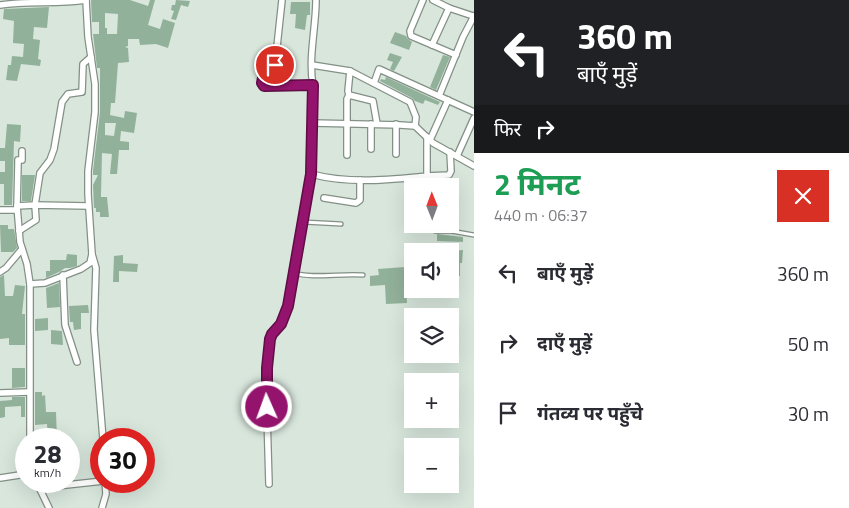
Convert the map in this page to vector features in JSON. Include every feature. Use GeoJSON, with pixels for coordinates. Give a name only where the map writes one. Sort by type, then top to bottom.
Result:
{"type":"FeatureCollection","features":[{"type":"Feature","properties":{"kind":"street"},"geometry":{"type":"LineString","coordinates":[[0,5],[42,1],[60,3],[86,0],[95,98],[88,171],[88,206],[92,254],[96,268],[94,330],[102,428]]}},
{"type":"Feature","properties":{"kind":"street"},"geometry":{"type":"LineString","coordinates":[[282,0],[275,65],[263,78],[262,83],[268,87],[313,85]]}},
{"type":"Feature","properties":{"kind":"street"},"geometry":{"type":"LineString","coordinates":[[269,484],[266,385],[268,358],[272,334],[281,324],[288,306],[311,174],[313,85],[310,72],[316,0]]}},
{"type":"Feature","properties":{"kind":"street"},"geometry":{"type":"LineString","coordinates":[[423,0],[410,33],[411,36],[456,55]]}},
{"type":"Feature","properties":{"kind":"street"},"geometry":{"type":"LineString","coordinates":[[433,0],[473,16],[439,96]]}},
{"type":"Feature","properties":{"kind":"street"},"geometry":{"type":"LineString","coordinates":[[432,45],[449,8]]}},
{"type":"Feature","properties":{"kind":"street"},"geometry":{"type":"LineString","coordinates":[[19,231],[36,220],[35,205],[40,173],[50,160],[54,149],[62,102],[68,94],[82,92],[83,64],[91,57]]}},
{"type":"Feature","properties":{"kind":"street"},"geometry":{"type":"LineString","coordinates":[[312,65],[350,71],[410,102],[416,117],[415,126]]}},
{"type":"Feature","properties":{"kind":"street"},"geometry":{"type":"LineString","coordinates":[[374,83],[380,70],[474,112]]}},
{"type":"Feature","properties":{"kind":"street"},"geometry":{"type":"LineString","coordinates":[[350,71],[348,91],[350,95]]}},
{"type":"Feature","properties":{"kind":"street"},"geometry":{"type":"LineString","coordinates":[[348,155],[346,99],[350,95]]}},
{"type":"Feature","properties":{"kind":"street"},"geometry":{"type":"LineString","coordinates":[[350,95],[373,101],[374,124],[371,149]]}},
{"type":"Feature","properties":{"kind":"street"},"geometry":{"type":"LineString","coordinates":[[427,176],[428,138],[448,100]]}},
{"type":"Feature","properties":{"kind":"street"},"geometry":{"type":"LineString","coordinates":[[457,156],[474,118]]}},
{"type":"Feature","properties":{"kind":"street"},"geometry":{"type":"LineString","coordinates":[[313,123],[415,126],[428,138],[474,166]]}},
{"type":"Feature","properties":{"kind":"street"},"geometry":{"type":"LineString","coordinates":[[396,124],[396,154]]}},
{"type":"Feature","properties":{"kind":"street"},"geometry":{"type":"LineString","coordinates":[[467,134],[474,136]]}},
{"type":"Feature","properties":{"kind":"street"},"geometry":{"type":"LineString","coordinates":[[22,152],[22,160],[18,160],[17,208],[22,249],[27,264],[30,284],[30,428]]}},
{"type":"Feature","properties":{"kind":"street"},"geometry":{"type":"LineString","coordinates":[[311,174],[320,177],[360,180],[449,175],[451,171],[450,152]]}},
{"type":"Feature","properties":{"kind":"street"},"geometry":{"type":"LineString","coordinates":[[324,198],[358,202],[360,200],[360,180]]}},
{"type":"Feature","properties":{"kind":"street"},"geometry":{"type":"LineString","coordinates":[[0,210],[35,205],[88,206]]}},
{"type":"Feature","properties":{"kind":"street"},"geometry":{"type":"LineString","coordinates":[[0,272],[6,268],[22,249]]}},
{"type":"Feature","properties":{"kind":"street"},"geometry":{"type":"LineString","coordinates":[[30,284],[45,283],[81,269],[90,263],[92,254]]}},
{"type":"Feature","properties":{"kind":"street"},"geometry":{"type":"LineString","coordinates":[[63,275],[65,325],[77,362]]}},
{"type":"Feature","properties":{"kind":"street"},"geometry":{"type":"LineString","coordinates":[[0,393],[29,392]]}},
{"type":"Feature","properties":{"kind":"street"},"geometry":{"type":"LineString","coordinates":[[0,478],[15,476]]}},
{"type":"Feature","properties":{"kind":"street"},"geometry":{"type":"LineString","coordinates":[[42,493],[49,508]]}},
{"type":"Feature","properties":{"kind":"street"},"geometry":{"type":"LineString","coordinates":[[102,508],[106,493]]}},
{"type":"Feature","properties":{"kind":"lane"},"geometry":{"type":"LineString","coordinates":[[302,222],[341,224]]}},
{"type":"Feature","properties":{"kind":"lane"},"geometry":{"type":"LineString","coordinates":[[459,232],[474,235]]}},
{"type":"Feature","properties":{"kind":"lane"},"geometry":{"type":"LineString","coordinates":[[293,273],[305,276],[363,275]]}},
{"type":"Feature","properties":{"kind":"building"},"geometry":{"type":"Polygon","coordinates":[[[91,0],[130,0],[148,6],[150,0],[155,0],[148,25],[160,29],[163,19],[175,23],[168,48],[156,44],[140,45],[139,39],[128,39],[128,46],[125,47],[128,48],[129,62],[118,63],[115,103],[111,103],[110,115],[124,118],[125,111],[137,113],[134,133],[121,131],[120,141],[129,142],[129,150],[119,150],[117,174],[110,174],[112,154],[102,153],[101,197],[107,197],[109,217],[100,217],[100,212],[96,212],[96,208],[94,208],[93,185],[98,175],[93,175],[93,171],[100,112],[100,68],[97,68],[93,34],[99,34],[99,22],[92,22],[91,0]],[[105,13],[107,34],[117,34],[118,14],[105,13]],[[105,123],[105,135],[114,136],[116,123],[105,123]]]}},
{"type":"Feature","properties":{"kind":"building"},"geometry":{"type":"Polygon","coordinates":[[[176,0],[190,1],[188,7],[181,5],[176,20],[171,19],[174,11],[171,10],[176,0]]]}},
{"type":"Feature","properties":{"kind":"building"},"geometry":{"type":"Polygon","coordinates":[[[291,2],[310,2],[310,15],[307,15],[305,30],[295,28],[296,14],[290,14],[291,2]]]}},
{"type":"Feature","properties":{"kind":"building"},"geometry":{"type":"Polygon","coordinates":[[[49,7],[47,28],[34,27],[33,39],[40,40],[38,59],[41,60],[40,66],[21,64],[17,81],[6,80],[8,65],[11,65],[12,56],[23,57],[24,44],[13,43],[14,21],[3,19],[4,9],[49,7]]]}},
{"type":"Feature","properties":{"kind":"building"},"geometry":{"type":"Polygon","coordinates":[[[395,32],[406,36],[412,42],[409,50],[390,43],[395,32]]]}},
{"type":"Feature","properties":{"kind":"building"},"geometry":{"type":"Polygon","coordinates":[[[390,53],[402,57],[394,71],[390,69],[393,62],[387,60],[390,53]]]}},
{"type":"Feature","properties":{"kind":"building"},"geometry":{"type":"Polygon","coordinates":[[[443,55],[450,57],[436,90],[430,87],[443,55]]]}},
{"type":"Feature","properties":{"kind":"building"},"geometry":{"type":"Polygon","coordinates":[[[386,77],[440,102],[438,105],[425,100],[423,104],[415,101],[380,81],[381,79],[385,80],[386,77]]]}},
{"type":"Feature","properties":{"kind":"building"},"geometry":{"type":"Polygon","coordinates":[[[7,124],[21,125],[20,142],[14,141],[12,205],[4,205],[4,184],[0,184],[0,172],[5,172],[5,161],[0,161],[0,148],[5,148],[7,124]]]}},
{"type":"Feature","properties":{"kind":"building"},"geometry":{"type":"Polygon","coordinates":[[[22,175],[35,175],[31,201],[22,201],[22,175]]]}},
{"type":"Feature","properties":{"kind":"building"},"geometry":{"type":"Polygon","coordinates":[[[0,225],[8,225],[8,229],[14,229],[17,248],[13,252],[1,252],[0,225]]]}},
{"type":"Feature","properties":{"kind":"building"},"geometry":{"type":"Polygon","coordinates":[[[437,234],[463,237],[463,242],[437,241],[437,234]]]}},
{"type":"Feature","properties":{"kind":"building"},"geometry":{"type":"Polygon","coordinates":[[[459,250],[463,250],[460,276],[459,276],[459,250]]]}},
{"type":"Feature","properties":{"kind":"building"},"geometry":{"type":"Polygon","coordinates":[[[67,254],[77,255],[77,266],[65,268],[46,278],[46,271],[50,271],[50,260],[66,260],[67,254]]]}},
{"type":"Feature","properties":{"kind":"building"},"geometry":{"type":"Polygon","coordinates":[[[123,255],[123,263],[138,264],[137,272],[119,271],[119,282],[113,282],[114,256],[123,255]]]}},
{"type":"Feature","properties":{"kind":"building"},"geometry":{"type":"Polygon","coordinates":[[[404,267],[404,298],[407,298],[407,303],[386,304],[385,285],[370,286],[370,276],[379,275],[378,269],[404,267]]]}},
{"type":"Feature","properties":{"kind":"building"},"geometry":{"type":"Polygon","coordinates":[[[4,275],[5,296],[13,296],[15,285],[25,286],[22,314],[25,314],[25,345],[9,345],[9,338],[0,339],[0,277],[4,275]]]}},
{"type":"Feature","properties":{"kind":"building"},"geometry":{"type":"Polygon","coordinates":[[[59,283],[60,307],[47,308],[46,288],[59,283]]]}},
{"type":"Feature","properties":{"kind":"building"},"geometry":{"type":"Polygon","coordinates":[[[88,305],[89,313],[81,313],[81,329],[74,330],[73,322],[70,322],[69,306],[88,305]]]}},
{"type":"Feature","properties":{"kind":"building"},"geometry":{"type":"Polygon","coordinates":[[[48,318],[48,330],[35,331],[35,319],[48,318]]]}},
{"type":"Feature","properties":{"kind":"building"},"geometry":{"type":"Polygon","coordinates":[[[51,330],[62,331],[63,345],[51,344],[51,330]]]}},
{"type":"Feature","properties":{"kind":"building"},"geometry":{"type":"Polygon","coordinates":[[[12,368],[25,368],[25,387],[12,388],[12,368]]]}},
{"type":"Feature","properties":{"kind":"building"},"geometry":{"type":"Polygon","coordinates":[[[35,392],[42,392],[42,396],[45,395],[46,412],[56,412],[57,428],[47,428],[47,424],[35,425],[35,392]]]}},
{"type":"Feature","properties":{"kind":"building"},"geometry":{"type":"Polygon","coordinates":[[[12,397],[25,397],[25,417],[21,417],[21,406],[5,407],[5,417],[0,418],[0,401],[12,400],[12,397]]]}},
{"type":"Feature","properties":{"kind":"route"},"geometry":{"type":"LineString","coordinates":[[267,407],[266,380],[270,339],[281,324],[288,306],[311,174],[313,134],[313,85],[264,86],[262,83],[263,78],[275,65]]}}]}
